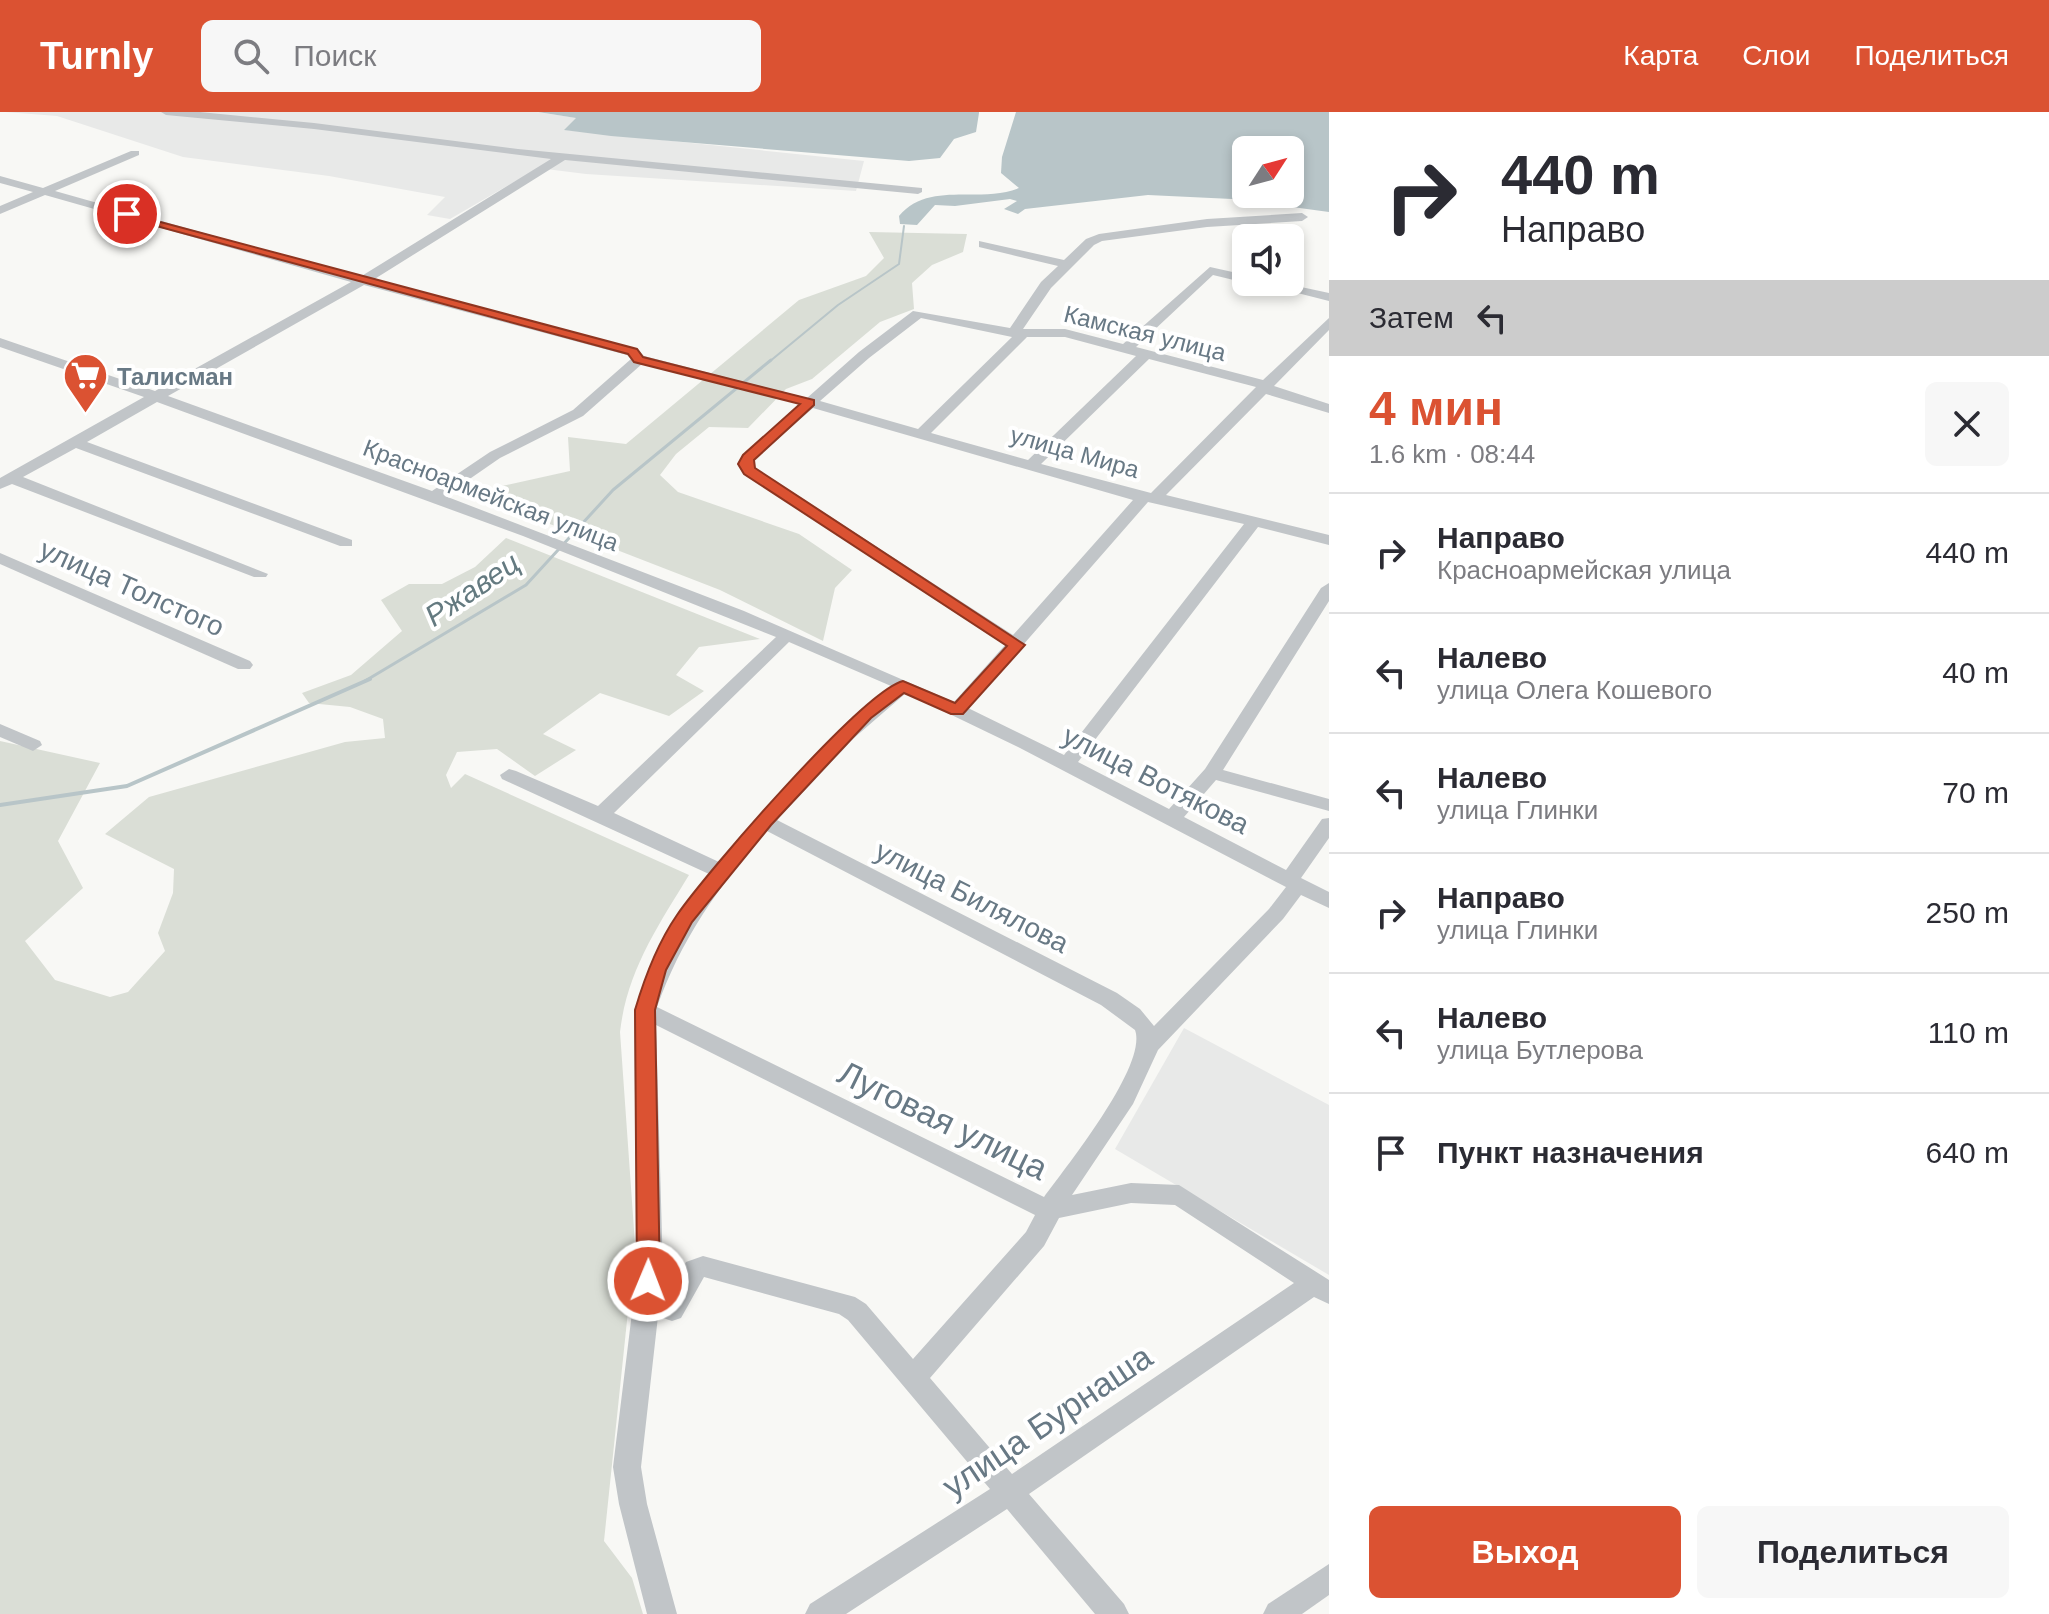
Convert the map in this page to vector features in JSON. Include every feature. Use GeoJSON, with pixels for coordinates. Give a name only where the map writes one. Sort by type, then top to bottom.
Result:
{"type":"FeatureCollection","features":[{"type":"Feature","properties":{"kind":"street"},"geometry":{"type":"LineString","coordinates":[[166,112],[563,156],[918,190]]}},
{"type":"Feature","properties":{"kind":"street"},"geometry":{"type":"LineString","coordinates":[[0,210],[135,153]]}},
{"type":"Feature","properties":{"kind":"street"},"geometry":{"type":"LineString","coordinates":[[6,481],[362,281],[563,156]]}},
{"type":"Feature","properties":{"kind":"street","name":"улица Мира"},"geometry":{"type":"LineString","coordinates":[[0,179],[362,281],[632,352],[639,359],[1149,497],[1329,540]]}},
{"type":"Feature","properties":{"kind":"street"},"geometry":{"type":"LineString","coordinates":[[922,434],[1018,334],[1037,297],[1090,242],[1111,235],[1255,218],[1302,217]]}},
{"type":"Feature","properties":{"kind":"street"},"geometry":{"type":"LineString","coordinates":[[983,244],[1068,265]]}},
{"type":"Feature","properties":{"kind":"street"},"geometry":{"type":"LineString","coordinates":[[1126,349],[1210,271],[1232,276]]}},
{"type":"Feature","properties":{"kind":"street"},"geometry":{"type":"LineString","coordinates":[[1304,292],[1329,297]]}},
{"type":"Feature","properties":{"kind":"street","name":"Камская улица"},"geometry":{"type":"LineString","coordinates":[[809,403],[918,314],[1018,334],[1053,331],[1264,385],[1274,393],[1329,409]]}},
{"type":"Feature","properties":{"kind":"street"},"geometry":{"type":"LineString","coordinates":[[957,710],[1149,497],[1329,322]]}},
{"type":"Feature","properties":{"kind":"street","name":"Красноармейская улица"},"geometry":{"type":"LineString","coordinates":[[0,342],[434,496],[786,636],[957,710]]}},
{"type":"Feature","properties":{"kind":"street"},"geometry":{"type":"LineString","coordinates":[[1033,464],[1145,355]]}},
{"type":"Feature","properties":{"kind":"street"},"geometry":{"type":"LineString","coordinates":[[434,496],[495,455],[578,413],[639,359]]}},
{"type":"Feature","properties":{"kind":"street"},"geometry":{"type":"LineString","coordinates":[[809,403],[748,458],[745,464],[749,471],[1017,645]]}},
{"type":"Feature","properties":{"kind":"street"},"geometry":{"type":"LineString","coordinates":[[74,442],[346,543]]}},
{"type":"Feature","properties":{"kind":"street"},"geometry":{"type":"LineString","coordinates":[[6,481],[260,574]]}},
{"type":"Feature","properties":{"kind":"street"},"geometry":{"type":"LineString","coordinates":[[1067,764],[1253,523]]}},
{"type":"Feature","properties":{"kind":"street","name":"улица Толстого"},"geometry":{"type":"LineString","coordinates":[[0,558],[244,665]]}},
{"type":"Feature","properties":{"kind":"street"},"geometry":{"type":"LineString","coordinates":[[1171,819],[1212,773],[1329,588]]}},
{"type":"Feature","properties":{"kind":"street"},"geometry":{"type":"LineString","coordinates":[[601,815],[786,636]]}},
{"type":"Feature","properties":{"kind":"street"},"geometry":{"type":"LineString","coordinates":[[662,1614],[652,1567],[629,1496],[627,1467],[650,1272],[645,1010],[657,970],[685,919],[721,871],[866,714],[903,686]]}},
{"type":"Feature","properties":{"kind":"street","name":"улица Вотякова"},"geometry":{"type":"LineString","coordinates":[[957,710],[1329,901]]}},
{"type":"Feature","properties":{"kind":"street"},"geometry":{"type":"LineString","coordinates":[[0,730],[33,745]]}},
{"type":"Feature","properties":{"kind":"street"},"geometry":{"type":"LineString","coordinates":[[1212,773],[1329,805]]}},
{"type":"Feature","properties":{"kind":"street"},"geometry":{"type":"LineString","coordinates":[[509,775],[721,871]]}},
{"type":"Feature","properties":{"kind":"street","name":"улица Билялова"},"geometry":{"type":"LineString","coordinates":[[764,821],[1109,999],[1133,1015],[1148,1038]]}},
{"type":"Feature","properties":{"kind":"street"},"geometry":{"type":"LineString","coordinates":[[1048,1210],[1116,1111],[1144,1064],[1148,1038],[1276,914],[1329,824]]}},
{"type":"Feature","properties":{"kind":"street","name":"Луговая улица"},"geometry":{"type":"LineString","coordinates":[[645,1010],[1048,1210],[1046,1223],[1025,1251],[915,1376]]}},
{"type":"Feature","properties":{"kind":"street"},"geometry":{"type":"LineString","coordinates":[[1048,1210],[1131,1193],[1179,1195],[1321,1288]]}},
{"type":"Feature","properties":{"kind":"street"},"geometry":{"type":"LineString","coordinates":[[672,1310],[695,1269],[703,1266],[846,1305],[866,1320],[915,1376],[1114,1614]]}},
{"type":"Feature","properties":{"kind":"street","name":"улица Бурнаша"},"geometry":{"type":"LineString","coordinates":[[820,1614],[1321,1288]]}},
{"type":"Feature","properties":{"kind":"street"},"geometry":{"type":"LineString","coordinates":[[1278,1614],[1329,1578]]}},
{"type":"Feature","properties":{"kind":"shaded area"},"geometry":{"type":"Polygon","coordinates":[[[5,112],[537,112],[577,118],[566,130],[864,161],[856,191],[586,174],[538,168],[450,219],[427,215],[445,197],[329,176],[183,157],[57,116],[5,112]]]}},
{"type":"Feature","properties":{"kind":"shaded area"},"geometry":{"type":"Polygon","coordinates":[[[538,112],[979,113],[976,132],[954,139],[940,158],[909,161],[564,130],[576,118],[538,112]]]}},
{"type":"Feature","properties":{"kind":"shaded area"},"geometry":{"type":"Polygon","coordinates":[[[1016,112],[1329,112],[1329,212],[1299,208],[1304,208],[1304,136],[1232,136],[1232,199],[1148,195],[1025,209],[1018,214],[1004,209],[1017,201],[1010,199],[955,206],[935,205],[917,225],[900,224],[899,216],[911,205],[925,199],[1019,188],[1001,173],[1002,157],[1016,112]]]}},
{"type":"Feature","properties":{"kind":"shaded area"},"geometry":{"type":"Polygon","coordinates":[[[869,232],[967,234],[963,252],[932,265],[912,283],[914,309],[880,322],[812,379],[786,389],[748,428],[709,427],[676,454],[660,475],[678,492],[799,534],[852,570],[835,588],[823,641],[720,590],[470,493],[570,471],[568,437],[626,444],[799,300],[866,276],[884,258],[869,232]]]}},
{"type":"Feature","properties":{"kind":"shaded area"},"geometry":{"type":"Polygon","coordinates":[[[506,538],[760,639],[699,647],[676,675],[704,691],[669,716],[600,693],[543,734],[576,750],[535,776],[497,749],[457,752],[446,775],[451,788],[465,774],[689,875],[655,931],[637,969],[629,989],[620,1032],[635,1244],[604,1541],[632,1578],[643,1614],[0,1614],[0,741],[100,763],[58,841],[83,888],[25,941],[55,980],[110,997],[128,992],[165,951],[158,933],[173,893],[174,869],[105,834],[149,797],[345,742],[385,738],[383,719],[350,707],[309,703],[302,693],[351,675],[402,631],[381,600],[409,584],[442,584],[475,567],[506,538]]]}},
{"type":"Feature","properties":{"kind":"shaded area"},"geometry":{"type":"Polygon","coordinates":[[[1184,1028],[1329,1105],[1329,1275],[1115,1149],[1184,1028]]]}},
{"type":"Feature","properties":{"kind":"waterway","name":"Ржавец"},"geometry":{"type":"LineString","coordinates":[[769,362],[838,305],[899,264],[904,226]]}},
{"type":"Feature","properties":{"kind":"waterway","name":"Ржавец"},"geometry":{"type":"LineString","coordinates":[[365,681],[526,585],[613,490],[771,360]]}},
{"type":"Feature","properties":{"kind":"waterway","name":"Ржавец"},"geometry":{"type":"LineString","coordinates":[[0,805],[127,786],[370,679]]}},
{"type":"Feature","properties":{"kind":"place","name":"Талисман"},"geometry":{"type":"Point","coordinates":[86,415]}},
{"type":"Feature","properties":{"kind":"route"},"geometry":{"type":"LineString","coordinates":[[127,214],[362,281],[632,352],[639,359],[809,403],[748,458],[745,464],[749,471],[1017,645],[957,710],[903,686],[866,714],[764,821],[685,919],[657,970],[645,1010],[648,1281]]}}]}
